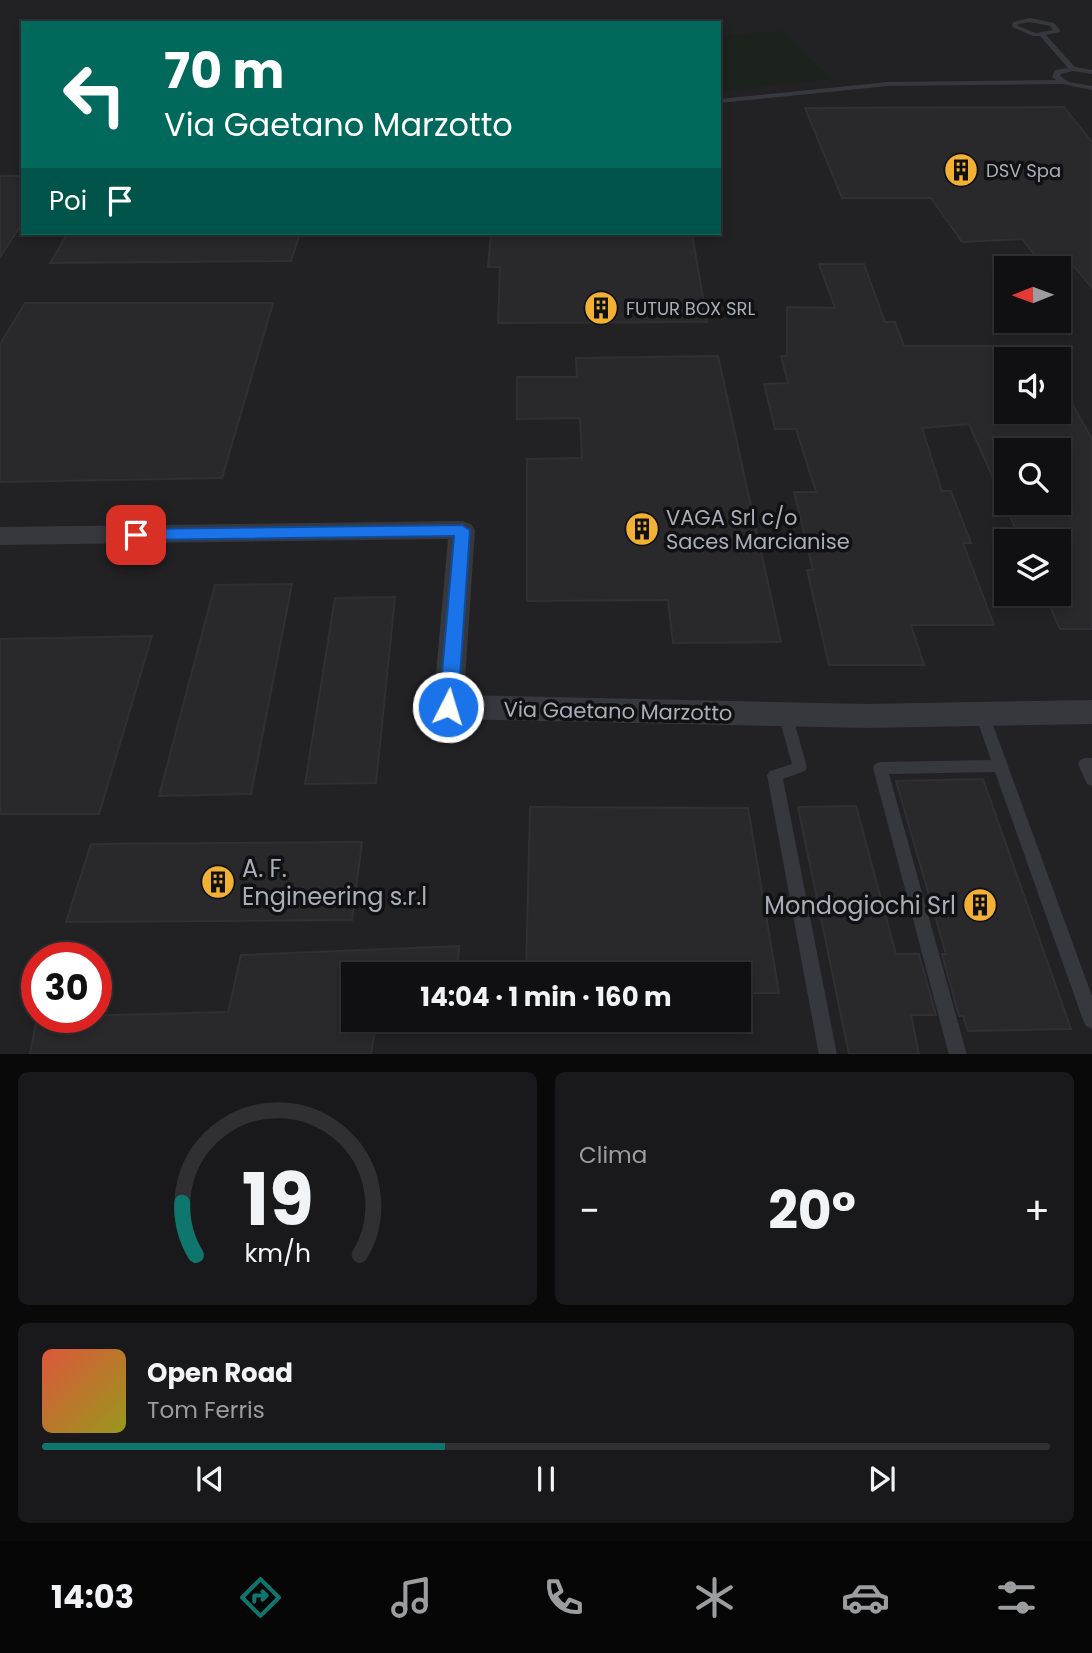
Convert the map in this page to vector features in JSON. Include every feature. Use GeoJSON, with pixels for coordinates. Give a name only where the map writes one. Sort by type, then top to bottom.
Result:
{"type":"FeatureCollection","features":[{"type":"Feature","properties":{"kind":"street","name":"Via Gaetano Marzotto"},"geometry":{"type":"LineString","coordinates":[[0,536],[462,530],[448,707],[785,714],[1092,712]]}},
{"type":"Feature","properties":{"kind":"lane"},"geometry":{"type":"LineString","coordinates":[[1042,35],[1055,33],[1059,29],[1038,20],[1024,20],[1014,25],[1022,32],[1042,35],[1073,69]]}},
{"type":"Feature","properties":{"kind":"lane"},"geometry":{"type":"LineString","coordinates":[[1058,78],[1061,71],[1073,69],[1092,72]]}},
{"type":"Feature","properties":{"kind":"lane"},"geometry":{"type":"LineString","coordinates":[[721,93],[882,78],[1058,78],[1075,86],[1092,88]]}},
{"type":"Feature","properties":{"kind":"lane"},"geometry":{"type":"LineString","coordinates":[[721,101],[888,84],[1058,78]]}},
{"type":"Feature","properties":{"kind":"lane"},"geometry":{"type":"LineString","coordinates":[[785,714],[800,767],[775,775],[828,1054]]}},
{"type":"Feature","properties":{"kind":"lane"},"geometry":{"type":"LineString","coordinates":[[982,714],[1092,1020]]}},
{"type":"Feature","properties":{"kind":"lane"},"geometry":{"type":"LineString","coordinates":[[1092,764],[1085,764],[1092,780]]}},
{"type":"Feature","properties":{"kind":"lane"},"geometry":{"type":"LineString","coordinates":[[958,1054],[880,768],[1001,766]]}},
{"type":"Feature","properties":{"kind":"shaded area"},"geometry":{"type":"Polygon","coordinates":[[[0,0],[1092,0],[1092,1054],[0,1054],[0,0]]]}},
{"type":"Feature","properties":{"kind":"shaded area"},"geometry":{"type":"Polygon","coordinates":[[[781,31],[831,79],[721,91],[721,36],[781,31]]]}},
{"type":"Feature","properties":{"kind":"building","name":"DSV Spa"},"geometry":{"type":"Polygon","coordinates":[[[1064,107],[1092,142],[1092,288],[1071,263],[1071,256],[1036,256],[1022,239],[962,242],[931,198],[842,198],[805,108],[1064,107]]]}},
{"type":"Feature","properties":{"kind":"building"},"geometry":{"type":"Polygon","coordinates":[[[0,176],[21,176],[21,225],[0,257],[0,176]]]}},
{"type":"Feature","properties":{"kind":"building"},"geometry":{"type":"Polygon","coordinates":[[[67,235],[299,235],[291,261],[50,263],[67,235]]]}},
{"type":"Feature","properties":{"kind":"building"},"geometry":{"type":"Polygon","coordinates":[[[491,235],[692,235],[707,322],[498,323],[500,267],[488,267],[491,235]]]}},
{"type":"Feature","properties":{"kind":"building"},"geometry":{"type":"Polygon","coordinates":[[[819,264],[864,264],[885,322],[895,322],[904,346],[1006,346],[994,347],[994,424],[1071,424],[1071,401],[1092,439],[1092,629],[1060,629],[1050,606],[1071,606],[1071,529],[1016,529],[1009,515],[1071,515],[1071,438],[994,438],[994,480],[969,424],[922,428],[942,491],[951,491],[971,543],[963,543],[994,625],[911,625],[924,665],[829,665],[807,570],[813,570],[794,492],[816,492],[796,429],[775,429],[764,384],[788,383],[781,356],[787,356],[787,307],[835,308],[819,264]]]}},
{"type":"Feature","properties":{"kind":"building"},"geometry":{"type":"Polygon","coordinates":[[[25,303],[273,303],[222,478],[0,482],[0,344],[25,303]]]}},
{"type":"Feature","properties":{"kind":"building","name":"VAGA Srl c/o Saces Marcianise"},"geometry":{"type":"Polygon","coordinates":[[[718,356],[781,642],[673,643],[668,600],[527,601],[527,459],[582,458],[580,418],[517,419],[517,377],[577,377],[576,358],[718,356]]]}},
{"type":"Feature","properties":{"kind":"building"},"geometry":{"type":"Polygon","coordinates":[[[292,584],[251,794],[159,796],[215,585],[292,584]]]}},
{"type":"Feature","properties":{"kind":"building"},"geometry":{"type":"Polygon","coordinates":[[[395,597],[376,783],[305,784],[335,598],[395,597]]]}},
{"type":"Feature","properties":{"kind":"building"},"geometry":{"type":"Polygon","coordinates":[[[152,636],[99,814],[0,814],[0,639],[152,636]]]}},
{"type":"Feature","properties":{"kind":"building","name":"Mondogiochi Srl"},"geometry":{"type":"Polygon","coordinates":[[[983,779],[1071,1029],[968,1031],[963,1016],[959,1016],[942,954],[946,954],[896,781],[983,779]]]}},
{"type":"Feature","properties":{"kind":"building"},"geometry":{"type":"Polygon","coordinates":[[[856,806],[896,954],[919,954],[936,1015],[911,1015],[919,1054],[849,1054],[798,807],[856,806]]]}},
{"type":"Feature","properties":{"kind":"building"},"geometry":{"type":"Polygon","coordinates":[[[530,807],[748,808],[779,993],[751,993],[751,962],[526,962],[530,807]]]}},
{"type":"Feature","properties":{"kind":"building","name":"A. F. Engineering s.r.l"},"geometry":{"type":"Polygon","coordinates":[[[362,842],[352,920],[66,922],[91,844],[362,842]]]}},
{"type":"Feature","properties":{"kind":"building"},"geometry":{"type":"Polygon","coordinates":[[[459,946],[458,962],[341,962],[341,1032],[375,1032],[371,1054],[30,1054],[34,1033],[112,1033],[112,1015],[228,1012],[241,955],[459,946]]]}},
{"type":"Feature","properties":{"kind":"place","name":"DSV Spa"},"geometry":{"type":"Point","coordinates":[961,170]}},
{"type":"Feature","properties":{"kind":"place","name":"FUTUR BOX SRL"},"geometry":{"type":"Point","coordinates":[601,308]}},
{"type":"Feature","properties":{"kind":"place","name":"VAGA Srl c/o Saces Marcianise"},"geometry":{"type":"Point","coordinates":[642,529]}},
{"type":"Feature","properties":{"kind":"place","name":"A. F. Engineering s.r.l"},"geometry":{"type":"Point","coordinates":[218,882]}},
{"type":"Feature","properties":{"kind":"place","name":"Mondogiochi Srl"},"geometry":{"type":"Point","coordinates":[980,905]}},
{"type":"Feature","properties":{"kind":"route"},"geometry":{"type":"LineString","coordinates":[[136,535],[462,530],[448,707]]}}]}
